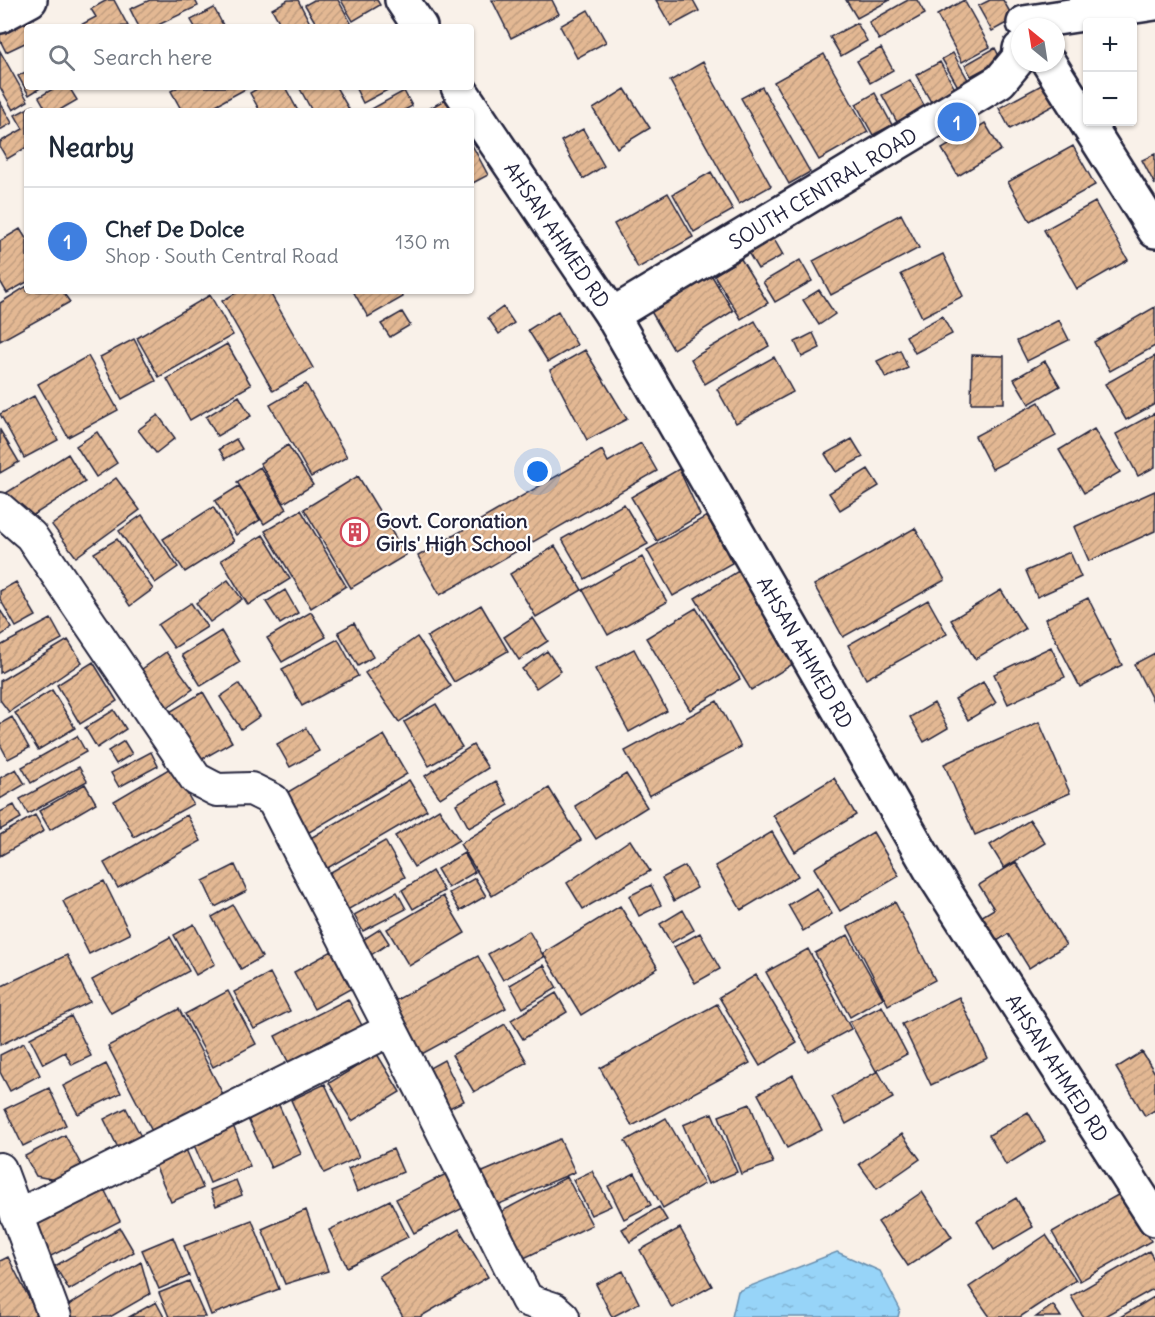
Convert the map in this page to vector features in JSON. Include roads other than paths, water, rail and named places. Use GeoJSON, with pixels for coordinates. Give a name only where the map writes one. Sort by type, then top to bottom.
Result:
{"type":"FeatureCollection","features":[{"type":"Feature","properties":{"kind":"main road"},"geometry":{"type":"LineString","coordinates":[[0,16],[30,0]]}},
{"type":"Feature","properties":{"kind":"main road"},"geometry":{"type":"LineString","coordinates":[[402,0],[418,24]]}},
{"type":"Feature","properties":{"kind":"main road","name":"SOUTH CENTRAL ROAD"},"geometry":{"type":"LineString","coordinates":[[1064,18],[1155,3]]}},
{"type":"Feature","properties":{"kind":"main road","name":"SOUTH CENTRAL ROAD"},"geometry":{"type":"LineString","coordinates":[[612,315],[1000,81],[1011,68]]}},
{"type":"Feature","properties":{"kind":"main road"},"geometry":{"type":"LineString","coordinates":[[1055,72],[1155,231]]}},
{"type":"Feature","properties":{"kind":"main road","name":"AHSAN AHMED RD"},"geometry":{"type":"LineString","coordinates":[[460,90],[472,108]]}},
{"type":"Feature","properties":{"kind":"main road","name":"AHSAN AHMED RD"},"geometry":{"type":"LineString","coordinates":[[474,111],[612,315],[932,870],[1155,1219]]}},
{"type":"Feature","properties":{"kind":"street"},"geometry":{"type":"LineString","coordinates":[[0,509],[30,536],[196,779],[217,790],[251,789],[273,800],[527,1300],[554,1309],[563,1317]]}},
{"type":"Feature","properties":{"kind":"street"},"geometry":{"type":"LineString","coordinates":[[16,1216],[390,1030]]}},
{"type":"Feature","properties":{"kind":"street"},"geometry":{"type":"LineString","coordinates":[[0,1169],[55,1317]]}},
{"type":"Feature","properties":{"kind":"water"},"geometry":{"type":"Polygon","coordinates":[[[837,1252],[880,1271],[900,1309],[898,1317],[732,1317],[738,1291],[837,1252]]]}},
{"type":"Feature","properties":{"kind":"place","name":"Chef De Dolce"},"geometry":{"type":"Point","coordinates":[957,122]}},
{"type":"Feature","properties":{"kind":"place","name":"Govt. Coronation Girls' High School"},"geometry":{"type":"Point","coordinates":[355,532]}}]}
